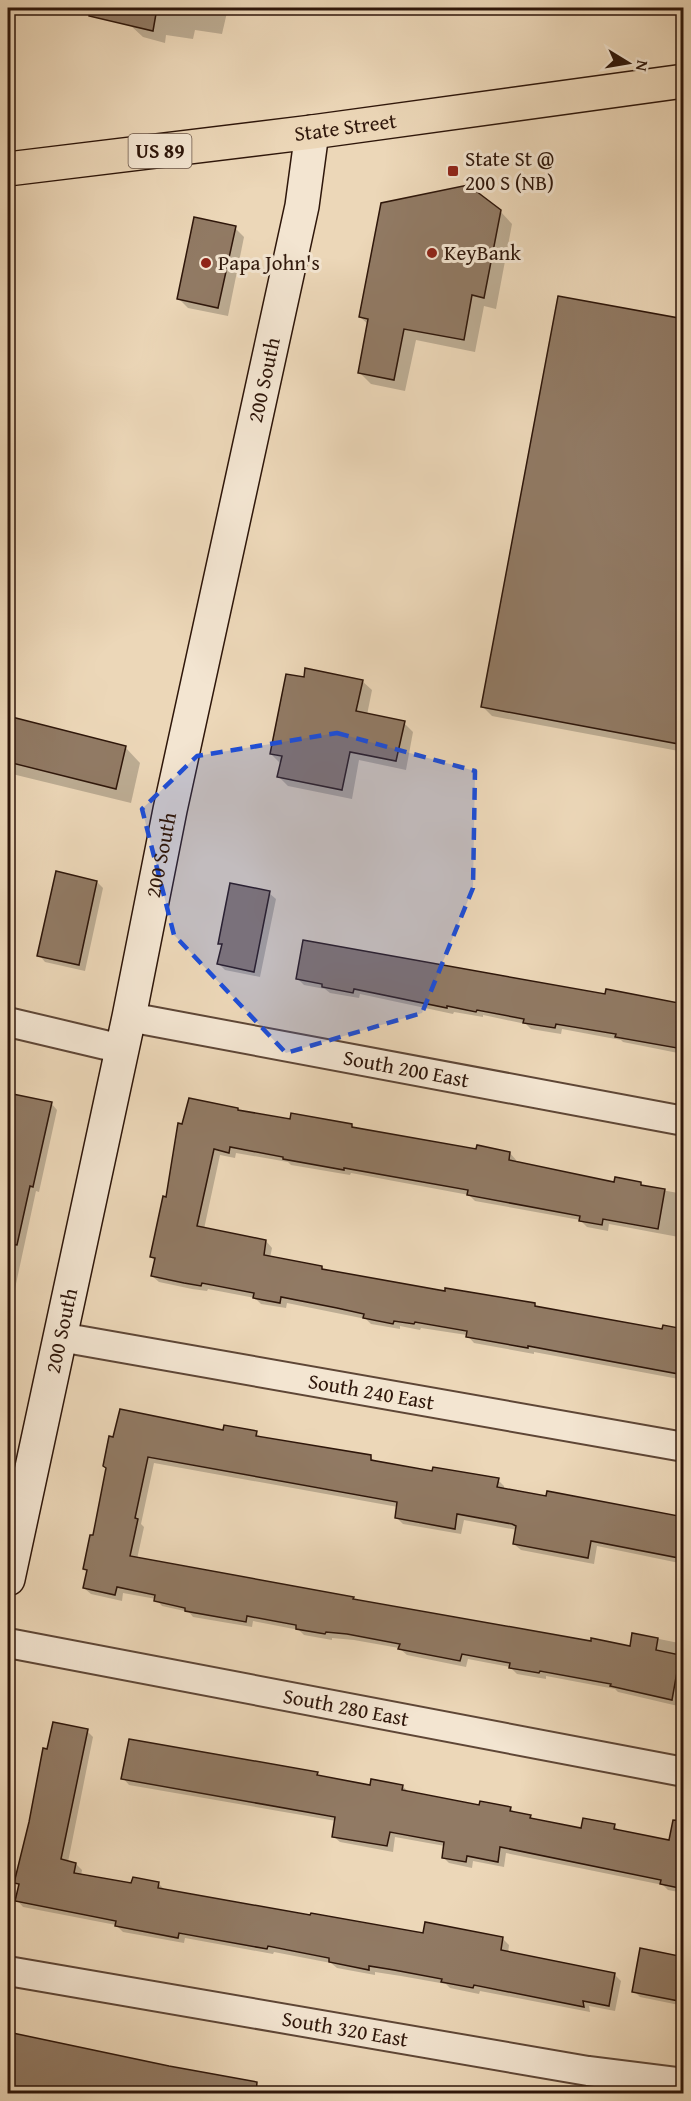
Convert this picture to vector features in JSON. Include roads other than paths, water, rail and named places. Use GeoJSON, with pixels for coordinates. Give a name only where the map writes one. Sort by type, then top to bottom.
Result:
{"type":"FeatureCollection","features":[{"type":"Feature","properties":{"kind":"main road","name":"State Street"},"geometry":{"type":"LineString","coordinates":[[8,169],[312,132],[684,81]]}},
{"type":"Feature","properties":{"kind":"street","name":"200 South"},"geometry":{"type":"LineString","coordinates":[[8,1579],[129,1017],[170,810],[302,206],[312,132]]}},
{"type":"Feature","properties":{"kind":"street","name":"South 200 East"},"geometry":{"type":"LineString","coordinates":[[129,1017],[684,1121]]}},
{"type":"Feature","properties":{"kind":"street"},"geometry":{"type":"LineString","coordinates":[[8,1022],[122,1049]]}},
{"type":"Feature","properties":{"kind":"street","name":"South 240 East"},"geometry":{"type":"LineString","coordinates":[[60,1337],[684,1447]]}},
{"type":"Feature","properties":{"kind":"street","name":"South 280 East"},"geometry":{"type":"LineString","coordinates":[[8,1643],[684,1772]]}},
{"type":"Feature","properties":{"kind":"street","name":"South 320 East"},"geometry":{"type":"LineString","coordinates":[[8,1971],[588,2071],[684,2084]]}},
{"type":"Feature","properties":{"kind":"place","name":"State St @ 200 S (NB)"},"geometry":{"type":"Point","coordinates":[453,171]}},
{"type":"Feature","properties":{"kind":"place","name":"KeyBank"},"geometry":{"type":"Point","coordinates":[432,253]}},
{"type":"Feature","properties":{"kind":"place","name":"Papa John's"},"geometry":{"type":"Point","coordinates":[206,263]}}]}
